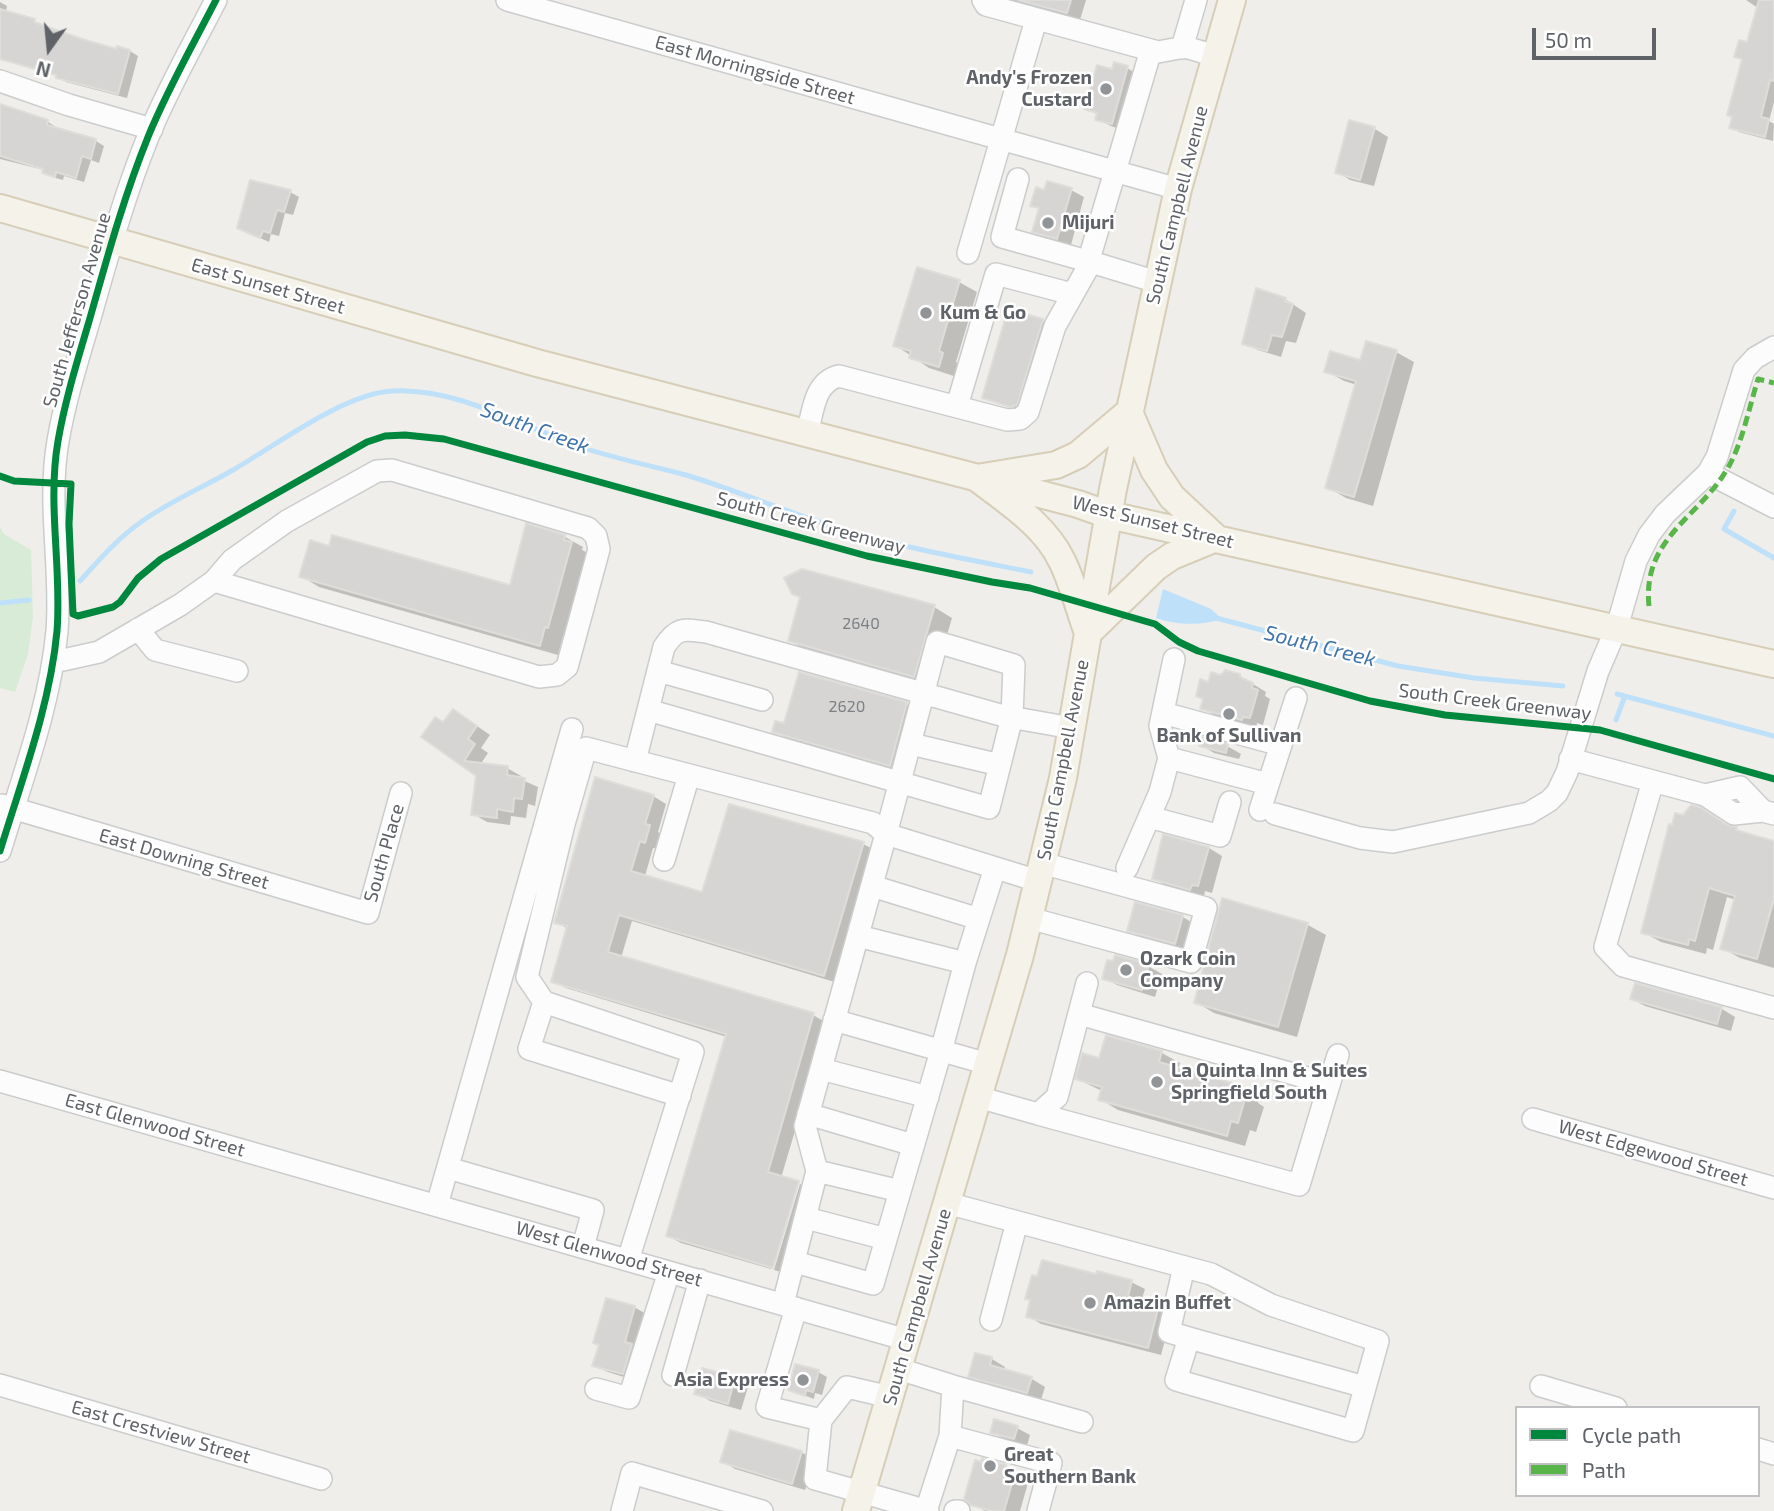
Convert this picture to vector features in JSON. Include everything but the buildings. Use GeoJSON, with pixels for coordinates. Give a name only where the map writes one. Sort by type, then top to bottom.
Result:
{"type":"FeatureCollection","features":[{"type":"Feature","properties":{"kind":"main road","name":"South Campbell Avenue"},"geometry":{"type":"LineString","coordinates":[[859,1502],[1029,918],[1063,778],[1109,515],[1157,282],[1178,189],[1232,0]]}},
{"type":"Feature","properties":{"kind":"main road","name":"East Sunset Street"},"geometry":{"type":"LineString","coordinates":[[0,208],[537,363]]}},
{"type":"Feature","properties":{"kind":"main road","name":"West Sunset Street"},"geometry":{"type":"LineString","coordinates":[[537,363],[1109,515],[1774,664]]}},
{"type":"Feature","properties":{"kind":"main road"},"geometry":{"type":"LineString","coordinates":[[1129,412],[1154,470],[1172,497],[1216,538],[1172,556],[1156,567],[1088,633],[1063,561],[1050,540],[1018,510],[976,478],[1056,465],[1078,455],[1129,412]]}},
{"type":"Feature","properties":{"kind":"street","name":"South Jefferson Avenue"},"geometry":{"type":"LineString","coordinates":[[0,851],[6,807],[43,711],[54,659],[58,589],[53,504],[58,442],[70,386],[112,241],[152,129],[216,0]]}},
{"type":"Feature","properties":{"kind":"street","name":"East Morningside Street"},"geometry":{"type":"LineString","coordinates":[[507,0],[1178,189]]}},
{"type":"Feature","properties":{"kind":"street"},"geometry":{"type":"LineString","coordinates":[[983,0],[986,5],[1036,20],[1158,52],[1182,48],[1216,56]]}},
{"type":"Feature","properties":{"kind":"street"},"geometry":{"type":"LineString","coordinates":[[1182,48],[1196,0]]}},
{"type":"Feature","properties":{"kind":"street"},"geometry":{"type":"LineString","coordinates":[[968,253],[1036,20]]}},
{"type":"Feature","properties":{"kind":"street"},"geometry":{"type":"LineString","coordinates":[[807,434],[821,386],[828,378],[839,376],[1007,420],[1020,419],[1028,412],[1055,326],[1091,262],[1090,256],[1151,50]]}},
{"type":"Feature","properties":{"kind":"street"},"geometry":{"type":"LineString","coordinates":[[0,81],[69,106],[152,129]]}},
{"type":"Feature","properties":{"kind":"street"},"geometry":{"type":"LineString","coordinates":[[1002,237],[1018,179]]}},
{"type":"Feature","properties":{"kind":"street"},"geometry":{"type":"LineString","coordinates":[[975,229],[1157,282]]}},
{"type":"Feature","properties":{"kind":"street"},"geometry":{"type":"LineString","coordinates":[[957,406],[996,274],[1072,294]]}},
{"type":"Feature","properties":{"kind":"street"},"geometry":{"type":"LineString","coordinates":[[1296,698],[1268,784],[1267,812],[1360,838],[1393,842],[1530,813],[1541,808],[1557,793],[1598,671],[1617,627],[1636,561],[1648,535],[1665,514],[1708,473],[1717,457],[1744,370],[1770,352]]}},
{"type":"Feature","properties":{"kind":"street"},"geometry":{"type":"LineString","coordinates":[[54,659],[63,660],[99,652],[180,605],[215,581],[232,560],[287,521],[377,471],[392,470],[588,528],[596,536],[599,549],[567,667],[557,675],[539,677],[215,581]]}},
{"type":"Feature","properties":{"kind":"street"},"geometry":{"type":"LineString","coordinates":[[1708,473],[1774,507]]}},
{"type":"Feature","properties":{"kind":"street"},"geometry":{"type":"LineString","coordinates":[[138,629],[155,650],[237,671]]}},
{"type":"Feature","properties":{"kind":"street"},"geometry":{"type":"LineString","coordinates":[[635,761],[664,647],[672,635],[683,629],[706,632],[1012,717],[1072,728]]}},
{"type":"Feature","properties":{"kind":"street"},"geometry":{"type":"LineString","coordinates":[[648,710],[901,783],[989,808],[1012,717],[1014,665],[937,642],[901,783],[808,1114],[805,1126],[817,1171],[795,1262],[789,1306],[767,1408],[821,1420]]}},
{"type":"Feature","properties":{"kind":"street"},"geometry":{"type":"LineString","coordinates":[[1128,868],[1160,792],[1169,758],[1160,726],[1174,659]]}},
{"type":"Feature","properties":{"kind":"street"},"geometry":{"type":"LineString","coordinates":[[658,671],[762,700]]}},
{"type":"Feature","properties":{"kind":"street"},"geometry":{"type":"LineString","coordinates":[[1163,713],[1281,745]]}},
{"type":"Feature","properties":{"kind":"street"},"geometry":{"type":"LineString","coordinates":[[572,729],[543,869],[527,977],[544,1002],[693,1052],[628,1260]]}},
{"type":"Feature","properties":{"kind":"street"},"geometry":{"type":"LineString","coordinates":[[911,744],[1000,765]]}},
{"type":"Feature","properties":{"kind":"street"},"geometry":{"type":"LineString","coordinates":[[437,1205],[543,869],[586,748],[873,823],[886,834],[995,868],[1040,872],[1206,908],[1191,962],[1029,918]]}},
{"type":"Feature","properties":{"kind":"street"},"geometry":{"type":"LineString","coordinates":[[1169,758],[1268,784]]}},
{"type":"Feature","properties":{"kind":"street"},"geometry":{"type":"LineString","coordinates":[[1570,759],[1705,795],[1740,787],[1768,813]]}},
{"type":"Feature","properties":{"kind":"street"},"geometry":{"type":"LineString","coordinates":[[664,860],[689,775]]}},
{"type":"Feature","properties":{"kind":"street"},"geometry":{"type":"LineString","coordinates":[[1653,780],[1605,947],[1623,966],[1774,1008]]}},
{"type":"Feature","properties":{"kind":"street","name":"South Place"},"geometry":{"type":"LineString","coordinates":[[368,912],[401,793]]}},
{"type":"Feature","properties":{"kind":"street"},"geometry":{"type":"LineString","coordinates":[[1149,817],[1220,836],[1230,802]]}},
{"type":"Feature","properties":{"kind":"street","name":"East Downing Street"},"geometry":{"type":"LineString","coordinates":[[6,807],[368,912]]}},
{"type":"Feature","properties":{"kind":"street"},"geometry":{"type":"LineString","coordinates":[[795,1262],[873,1284],[995,868]]}},
{"type":"Feature","properties":{"kind":"street"},"geometry":{"type":"LineString","coordinates":[[872,886],[978,919]]}},
{"type":"Feature","properties":{"kind":"street"},"geometry":{"type":"LineString","coordinates":[[858,936],[965,963]]}},
{"type":"Feature","properties":{"kind":"street"},"geometry":{"type":"LineString","coordinates":[[1038,1114],[1057,1097],[1087,983]]}},
{"type":"Feature","properties":{"kind":"street"},"geometry":{"type":"LineString","coordinates":[[544,1002],[529,1049],[680,1096]]}},
{"type":"Feature","properties":{"kind":"street"},"geometry":{"type":"LineString","coordinates":[[1079,1014],[1329,1084]]}},
{"type":"Feature","properties":{"kind":"street"},"geometry":{"type":"LineString","coordinates":[[834,1020],[988,1064]]}},
{"type":"Feature","properties":{"kind":"street"},"geometry":{"type":"LineString","coordinates":[[978,1097],[1299,1185],[1338,1055]]}},
{"type":"Feature","properties":{"kind":"street"},"geometry":{"type":"LineString","coordinates":[[821,1069],[928,1097]]}},
{"type":"Feature","properties":{"kind":"street","name":"East Glenwood Street"},"geometry":{"type":"LineString","coordinates":[[0,1081],[311,1168]]}},
{"type":"Feature","properties":{"kind":"street"},"geometry":{"type":"LineString","coordinates":[[808,1114],[913,1145]]}},
{"type":"Feature","properties":{"kind":"street","name":"West Edgewood Street"},"geometry":{"type":"LineString","coordinates":[[1533,1119],[1774,1188]]}},
{"type":"Feature","properties":{"kind":"street","name":"West Glenwood Street"},"geometry":{"type":"LineString","coordinates":[[311,1168],[907,1340]]}},
{"type":"Feature","properties":{"kind":"street"},"geometry":{"type":"LineString","coordinates":[[447,1168],[593,1210],[583,1247]]}},
{"type":"Feature","properties":{"kind":"street"},"geometry":{"type":"LineString","coordinates":[[817,1171],[900,1191]]}},
{"type":"Feature","properties":{"kind":"street"},"geometry":{"type":"LineString","coordinates":[[947,1203],[1211,1274],[1270,1305],[1378,1341],[1353,1430],[1175,1380],[1189,1338]]}},
{"type":"Feature","properties":{"kind":"street"},"geometry":{"type":"LineString","coordinates":[[806,1218],[886,1239]]}},
{"type":"Feature","properties":{"kind":"street"},"geometry":{"type":"LineString","coordinates":[[991,1320],[1017,1222]]}},
{"type":"Feature","properties":{"kind":"street"},"geometry":{"type":"LineString","coordinates":[[1184,1267],[1169,1332],[1365,1387]]}},
{"type":"Feature","properties":{"kind":"street"},"geometry":{"type":"LineString","coordinates":[[596,1389],[629,1398],[669,1272]]}},
{"type":"Feature","properties":{"kind":"street"},"geometry":{"type":"LineString","coordinates":[[673,1375],[700,1280]]}},
{"type":"Feature","properties":{"kind":"street"},"geometry":{"type":"LineString","coordinates":[[899,1369],[1082,1422]]}},
{"type":"Feature","properties":{"kind":"street","name":"East Crestview Street"},"geometry":{"type":"LineString","coordinates":[[0,1385],[321,1479]]}},
{"type":"Feature","properties":{"kind":"street"},"geometry":{"type":"LineString","coordinates":[[890,1397],[847,1387],[821,1420],[815,1479],[859,1502],[919,1510],[950,1436],[953,1386]]}},
{"type":"Feature","properties":{"kind":"street"},"geometry":{"type":"LineString","coordinates":[[1541,1386],[1609,1406]]}},
{"type":"Feature","properties":{"kind":"street"},"geometry":{"type":"LineString","coordinates":[[950,1436],[1051,1463],[1038,1511]]}},
{"type":"Feature","properties":{"kind":"street"},"geometry":{"type":"LineString","coordinates":[[622,1511],[632,1473],[762,1511]]}},
{"type":"Feature","properties":{"kind":"green space"},"geometry":{"type":"Polygon","coordinates":[[[0,528],[4,534],[31,550],[33,617],[28,654],[15,692],[0,688],[0,528]]]}},
{"type":"Feature","properties":{"kind":"water"},"geometry":{"type":"Polygon","coordinates":[[[1163,589],[1211,609],[1222,619],[1189,624],[1156,618],[1163,589]]]}},
{"type":"Feature","properties":{"kind":"waterway","name":"South Creek"},"geometry":{"type":"LineString","coordinates":[[80,581],[124,535],[163,508],[233,470],[310,422],[353,401],[393,391],[418,392],[467,402],[584,448],[686,475],[851,532],[1031,572]]}},
{"type":"Feature","properties":{"kind":"waterway"},"geometry":{"type":"LineString","coordinates":[[1734,511],[1724,529],[1774,558]]}},
{"type":"Feature","properties":{"kind":"waterway","name":"South Creek"},"geometry":{"type":"LineString","coordinates":[[0,603],[29,600]]}},
{"type":"Feature","properties":{"kind":"waterway","name":"South Creek"},"geometry":{"type":"LineString","coordinates":[[1216,618],[1398,666],[1474,678],[1563,686]]}},
{"type":"Feature","properties":{"kind":"waterway","name":"South Creek"},"geometry":{"type":"LineString","coordinates":[[1617,694],[1774,736]]}},
{"type":"Feature","properties":{"kind":"waterway"},"geometry":{"type":"LineString","coordinates":[[1616,720],[1625,696]]}},
{"type":"Feature","properties":{"kind":"marked path"},"geometry":{"type":"LineString","coordinates":[[1649,606],[1649,582],[1654,562],[1664,545],[1717,484],[1729,466],[1742,435],[1758,379],[1774,383]]}},
{"type":"Feature","properties":{"kind":"cycle path"},"geometry":{"type":"LineString","coordinates":[[0,851],[34,742],[53,659],[58,607],[55,465],[68,395],[116,227],[139,159],[163,102],[216,0]]}},
{"type":"Feature","properties":{"kind":"cycle path","name":"South Creek Greenway"},"geometry":{"type":"LineString","coordinates":[[0,476],[14,481],[71,484],[69,524],[73,614],[78,616],[113,607],[138,578],[161,559],[367,442],[385,436],[405,435],[444,439],[867,556],[1030,588],[1155,624],[1179,642],[1198,651],[1370,701],[1445,715],[1600,730],[1774,779]]}},
{"type":"Feature","properties":{"kind":"place","name":"Andy's Frozen Custard"},"geometry":{"type":"Point","coordinates":[1106,89]}},
{"type":"Feature","properties":{"kind":"place","name":"Mijuri"},"geometry":{"type":"Point","coordinates":[1048,223]}},
{"type":"Feature","properties":{"kind":"place","name":"Kum & Go"},"geometry":{"type":"Point","coordinates":[926,313]}},
{"type":"Feature","properties":{"kind":"place","name":"Bank of Sullivan"},"geometry":{"type":"Point","coordinates":[1229,714]}},
{"type":"Feature","properties":{"kind":"place","name":"Ozark Coin Company"},"geometry":{"type":"Point","coordinates":[1126,970]}},
{"type":"Feature","properties":{"kind":"place","name":"La Quinta Inn & Suites Springfield South"},"geometry":{"type":"Point","coordinates":[1157,1082]}},
{"type":"Feature","properties":{"kind":"place","name":"Amazin Buffet"},"geometry":{"type":"Point","coordinates":[1090,1303]}},
{"type":"Feature","properties":{"kind":"place","name":"Asia Express"},"geometry":{"type":"Point","coordinates":[803,1380]}},
{"type":"Feature","properties":{"kind":"place","name":"Great Southern Bank"},"geometry":{"type":"Point","coordinates":[990,1466]}}]}
